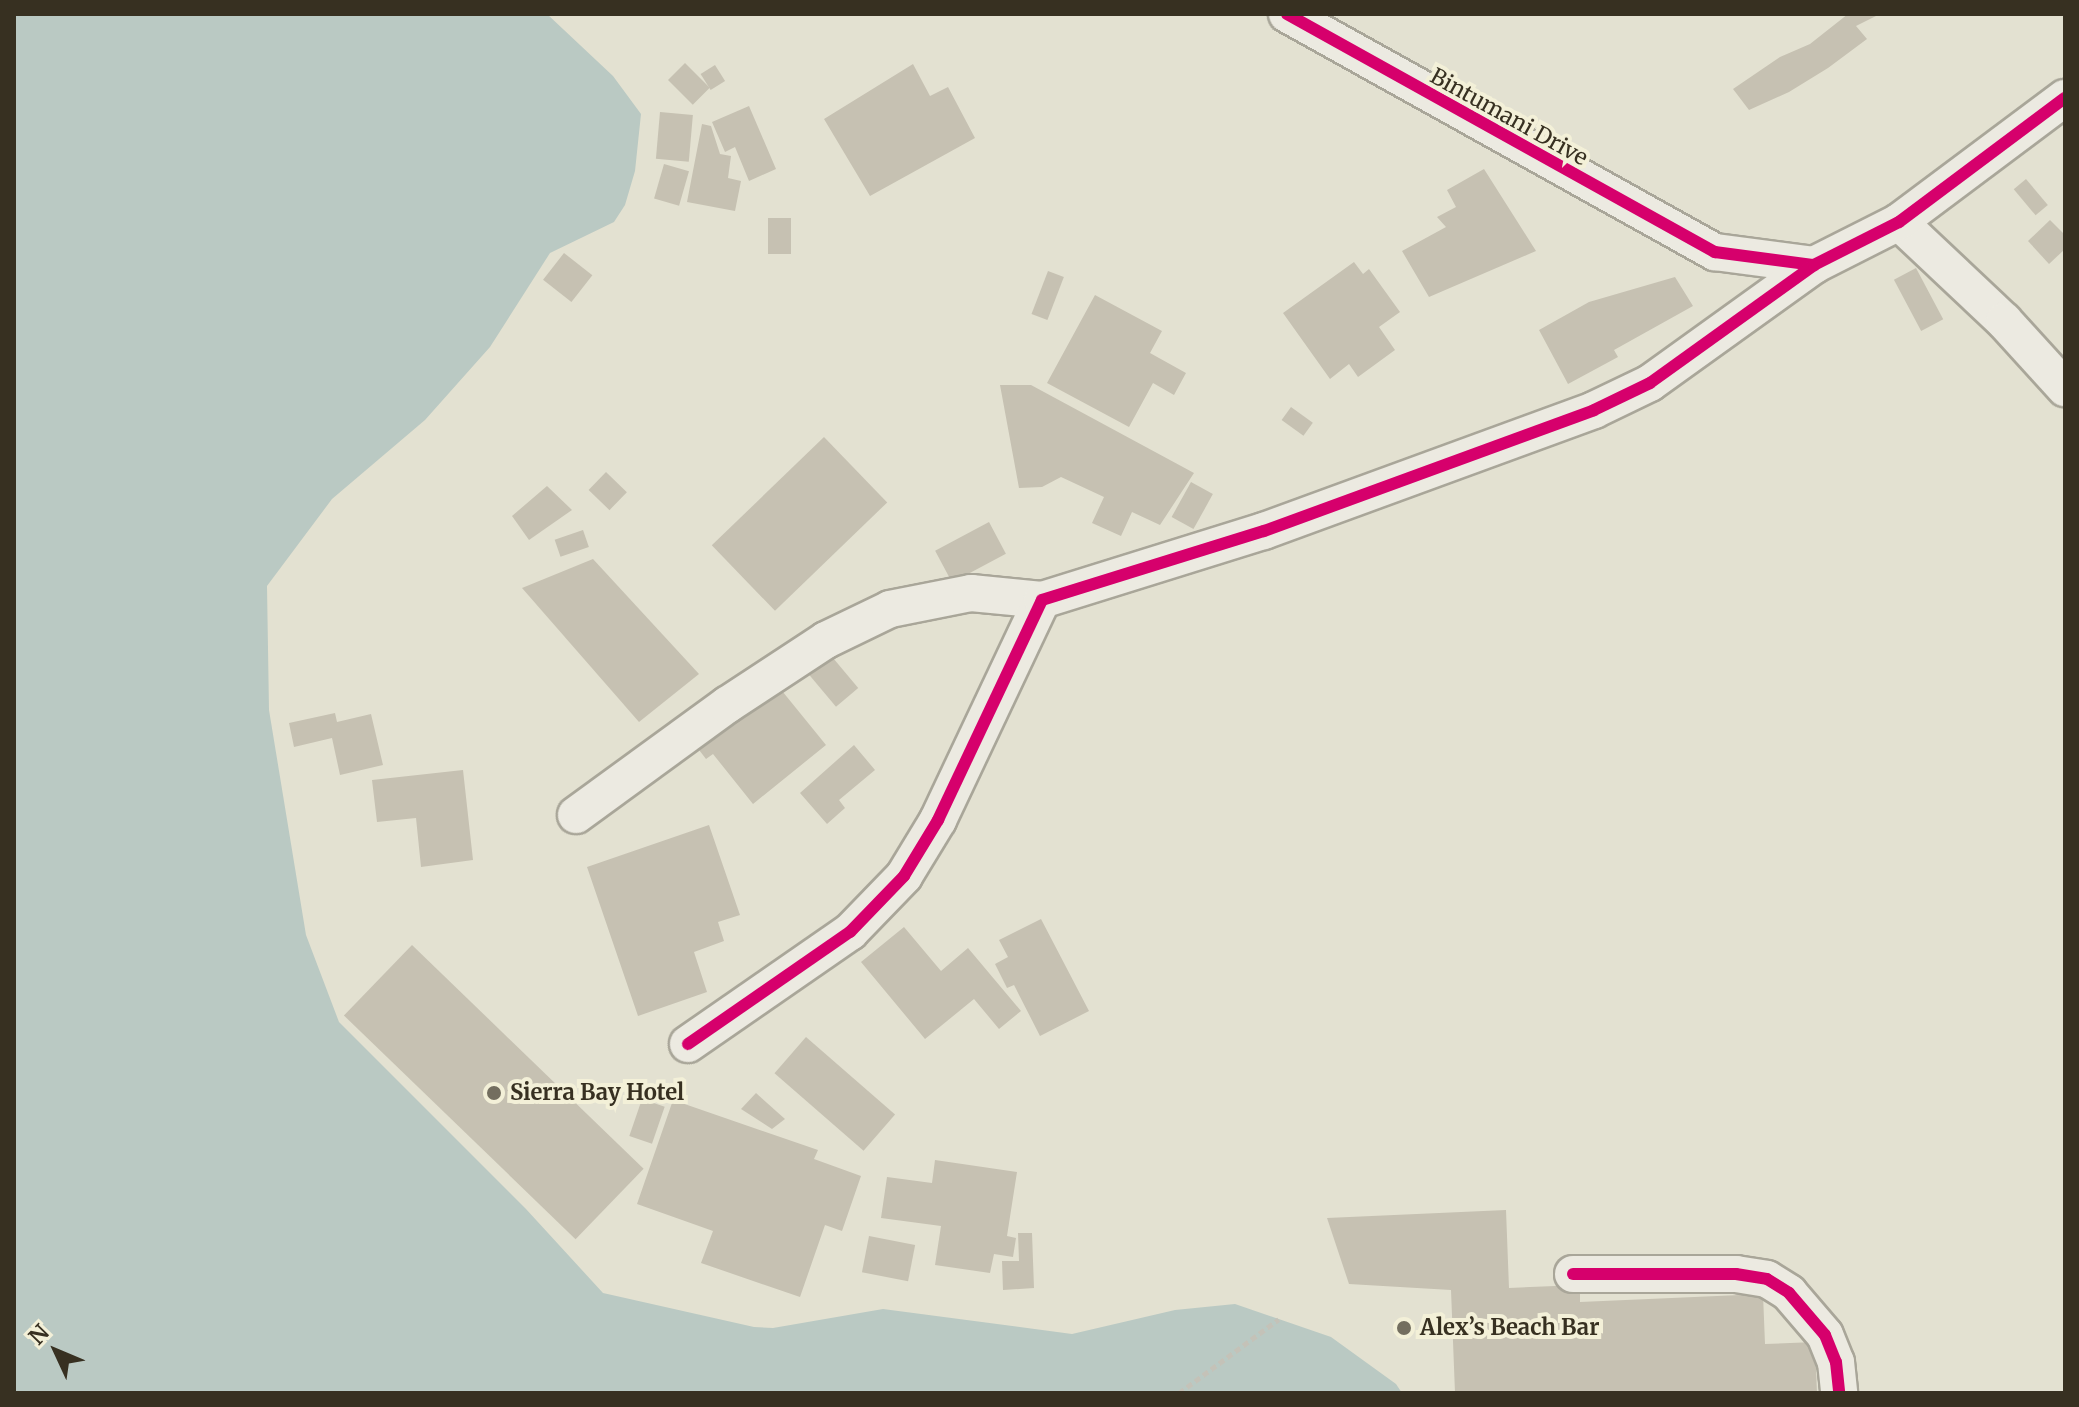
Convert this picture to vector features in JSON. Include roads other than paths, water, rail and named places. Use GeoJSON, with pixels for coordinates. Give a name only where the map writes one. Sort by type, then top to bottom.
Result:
{"type":"FeatureCollection","features":[{"type":"Feature","properties":{"kind":"street","name":"Bintumani Drive"},"geometry":{"type":"LineString","coordinates":[[1287,14],[1715,252],[1814,265]]}},
{"type":"Feature","properties":{"kind":"street"},"geometry":{"type":"LineString","coordinates":[[576,815],[727,705],[826,640],[890,609],[971,593],[1042,600],[1264,531],[1427,468],[1594,410],[1650,383],[1814,265],[1899,222],[2065,98]]}},
{"type":"Feature","properties":{"kind":"street"},"geometry":{"type":"LineString","coordinates":[[1899,222],[2004,321],[2065,388]]}},
{"type":"Feature","properties":{"kind":"street"},"geometry":{"type":"LineString","coordinates":[[688,1044],[850,932],[904,876],[938,820],[1042,600]]}},
{"type":"Feature","properties":{"kind":"street"},"geometry":{"type":"LineString","coordinates":[[1573,1274],[1736,1274],[1767,1279],[1789,1293],[1825,1335],[1836,1362],[1839,1393]]}},
{"type":"Feature","properties":{"kind":"place","name":"Sierra Bay Hotel"},"geometry":{"type":"Point","coordinates":[494,1093]}},
{"type":"Feature","properties":{"kind":"place","name":"Alex’s Beach Bar"},"geometry":{"type":"Point","coordinates":[1404,1328]}}]}
